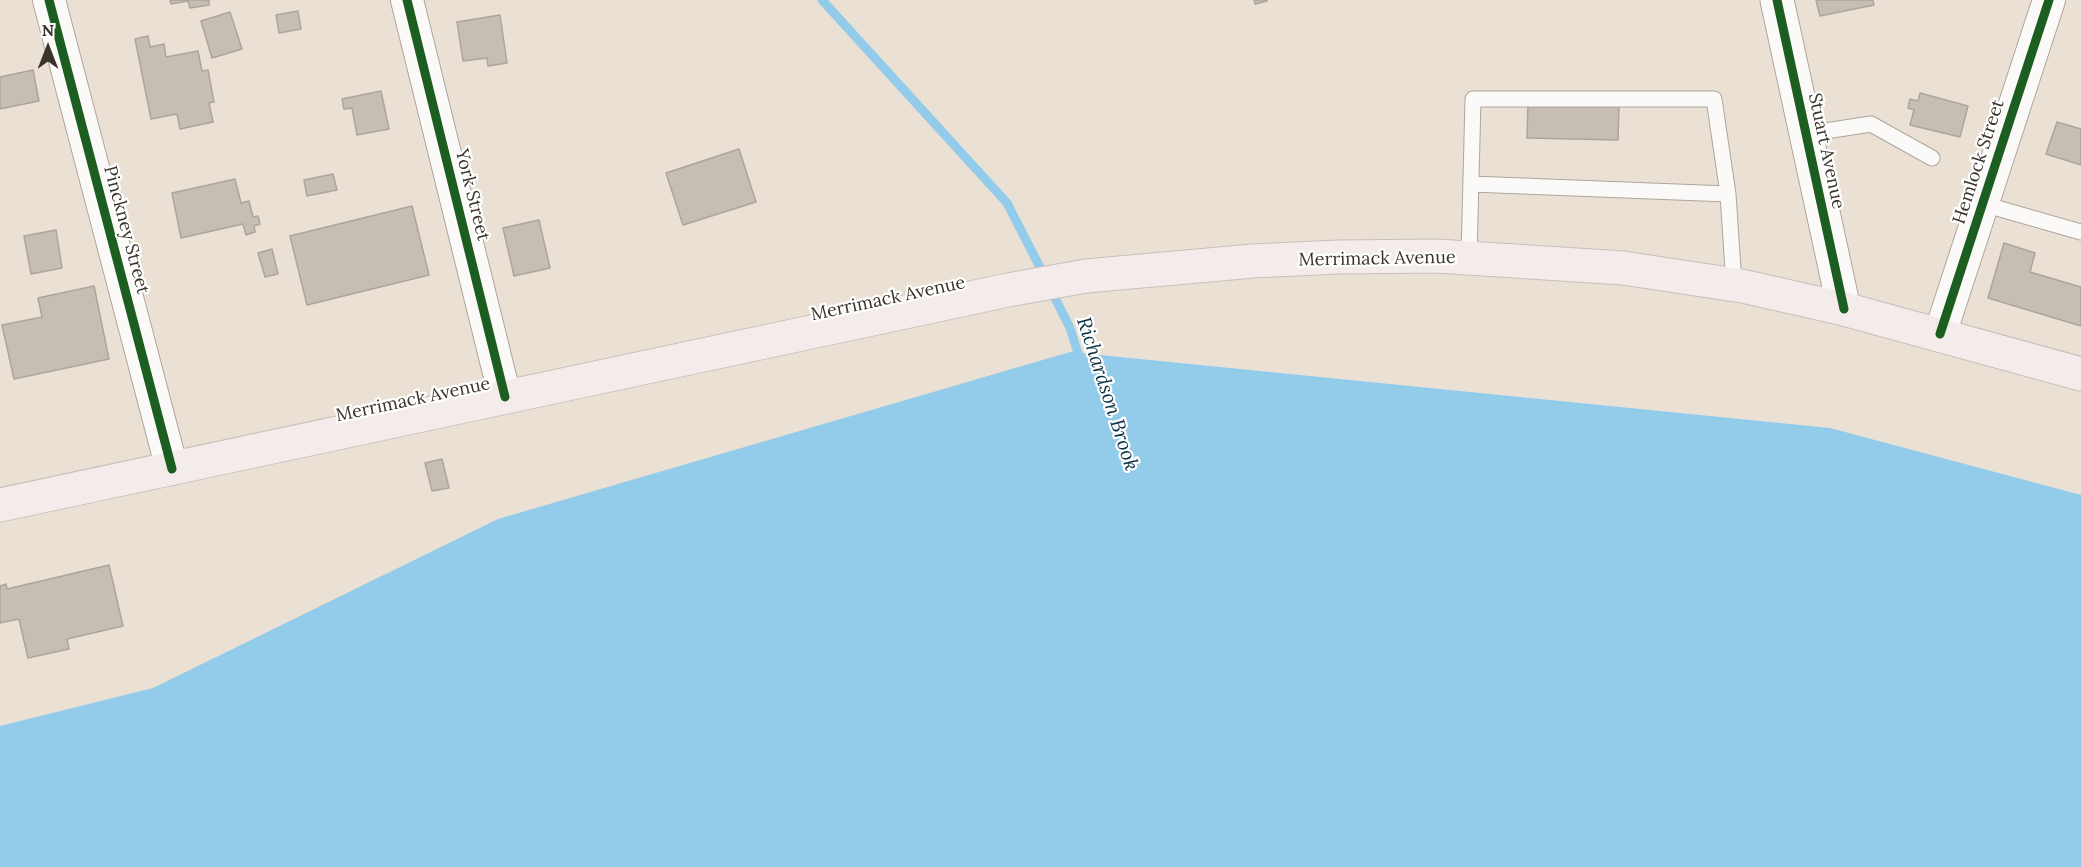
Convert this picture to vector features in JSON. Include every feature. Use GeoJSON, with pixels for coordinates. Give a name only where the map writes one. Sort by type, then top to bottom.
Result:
{"type":"FeatureCollection","features":[{"type":"Feature","properties":{"kind":"main road","name":"Merrimack Avenue"},"geometry":{"type":"LineString","coordinates":[[0,506],[1008,290],[1086,276],[1306,259],[1437,256],[1623,268],[1734,285],[1844,309],[2081,374]]}},
{"type":"Feature","properties":{"kind":"street","name":"Pinckney Street"},"geometry":{"type":"LineString","coordinates":[[49,0],[172,469]]}},
{"type":"Feature","properties":{"kind":"street","name":"York Street"},"geometry":{"type":"LineString","coordinates":[[407,0],[505,397]]}},
{"type":"Feature","properties":{"kind":"street","name":"Stuart Avenue"},"geometry":{"type":"LineString","coordinates":[[1777,0],[1844,309]]}},
{"type":"Feature","properties":{"kind":"street","name":"Hemlock Street"},"geometry":{"type":"LineString","coordinates":[[1940,334],[2049,0]]}},
{"type":"Feature","properties":{"kind":"lane"},"geometry":{"type":"LineString","coordinates":[[1469,258],[1473,99],[1714,99],[1728,194],[1734,285]]}},
{"type":"Feature","properties":{"kind":"lane"},"geometry":{"type":"LineString","coordinates":[[1806,134],[1871,124],[1932,158]]}},
{"type":"Feature","properties":{"kind":"lane"},"geometry":{"type":"LineString","coordinates":[[1471,184],[1728,194]]}},
{"type":"Feature","properties":{"kind":"lane"},"geometry":{"type":"LineString","coordinates":[[1983,204],[2081,232]]}},
{"type":"Feature","properties":{"kind":"water"},"geometry":{"type":"Polygon","coordinates":[[[1070,352],[1830,428],[2081,495],[2081,867],[0,867],[0,726],[153,688],[498,519],[1070,352]]]}},
{"type":"Feature","properties":{"kind":"building"},"geometry":{"type":"Polygon","coordinates":[[[170,0],[209,0],[209,5],[190,8],[188,1],[171,4],[170,0]]]}},
{"type":"Feature","properties":{"kind":"building"},"geometry":{"type":"Polygon","coordinates":[[[1254,0],[1267,0],[1267,1],[1255,4],[1254,0]]]}},
{"type":"Feature","properties":{"kind":"building"},"geometry":{"type":"Polygon","coordinates":[[[1816,0],[1873,0],[1874,5],[1820,16],[1816,0]]]}},
{"type":"Feature","properties":{"kind":"building"},"geometry":{"type":"Polygon","coordinates":[[[298,11],[301,29],[279,33],[276,15],[298,11]]]}},
{"type":"Feature","properties":{"kind":"building"},"geometry":{"type":"Polygon","coordinates":[[[230,12],[242,49],[212,58],[201,21],[230,12]]]}},
{"type":"Feature","properties":{"kind":"building"},"geometry":{"type":"Polygon","coordinates":[[[500,15],[507,63],[488,66],[487,58],[463,61],[457,22],[500,15]]]}},
{"type":"Feature","properties":{"kind":"building"},"geometry":{"type":"Polygon","coordinates":[[[148,36],[150,47],[164,44],[166,57],[198,51],[202,71],[208,70],[214,102],[209,103],[213,122],[180,129],[177,114],[151,119],[135,39],[148,36]]]}},
{"type":"Feature","properties":{"kind":"building"},"geometry":{"type":"Polygon","coordinates":[[[33,70],[39,101],[0,109],[0,77],[33,70]]]}},
{"type":"Feature","properties":{"kind":"building"},"geometry":{"type":"Polygon","coordinates":[[[381,91],[389,129],[357,135],[352,108],[344,109],[342,99],[381,91]]]}},
{"type":"Feature","properties":{"kind":"building"},"geometry":{"type":"Polygon","coordinates":[[[1920,93],[1968,106],[1960,137],[1910,125],[1914,110],[1908,108],[1910,99],[1918,101],[1920,93]]]}},
{"type":"Feature","properties":{"kind":"building"},"geometry":{"type":"Polygon","coordinates":[[[1528,103],[1619,105],[1618,140],[1527,138],[1528,103]]]}},
{"type":"Feature","properties":{"kind":"building"},"geometry":{"type":"Polygon","coordinates":[[[2057,122],[2081,129],[2081,165],[2046,154],[2057,122]]]}},
{"type":"Feature","properties":{"kind":"building"},"geometry":{"type":"Polygon","coordinates":[[[739,149],[756,202],[683,225],[666,173],[739,149]]]}},
{"type":"Feature","properties":{"kind":"building"},"geometry":{"type":"Polygon","coordinates":[[[333,174],[337,190],[307,196],[304,180],[333,174]]]}},
{"type":"Feature","properties":{"kind":"building"},"geometry":{"type":"Polygon","coordinates":[[[235,179],[241,203],[249,201],[253,217],[258,216],[260,224],[254,226],[255,232],[246,235],[243,224],[181,238],[172,193],[235,179]]]}},
{"type":"Feature","properties":{"kind":"building"},"geometry":{"type":"Polygon","coordinates":[[[412,206],[429,275],[307,305],[290,236],[412,206]]]}},
{"type":"Feature","properties":{"kind":"building"},"geometry":{"type":"Polygon","coordinates":[[[539,220],[550,268],[514,276],[503,228],[539,220]]]}},
{"type":"Feature","properties":{"kind":"building"},"geometry":{"type":"Polygon","coordinates":[[[56,230],[62,268],[31,274],[24,236],[56,230]]]}},
{"type":"Feature","properties":{"kind":"building"},"geometry":{"type":"Polygon","coordinates":[[[2004,243],[2035,253],[2030,272],[2081,287],[2081,326],[1988,298],[2004,243]]]}},
{"type":"Feature","properties":{"kind":"building"},"geometry":{"type":"Polygon","coordinates":[[[272,249],[278,274],[265,277],[258,253],[272,249]]]}},
{"type":"Feature","properties":{"kind":"building"},"geometry":{"type":"Polygon","coordinates":[[[94,286],[109,359],[14,379],[2,325],[42,317],[38,298],[94,286]]]}},
{"type":"Feature","properties":{"kind":"building"},"geometry":{"type":"Polygon","coordinates":[[[442,459],[449,488],[432,491],[425,463],[442,459]]]}},
{"type":"Feature","properties":{"kind":"building"},"geometry":{"type":"Polygon","coordinates":[[[109,565],[123,626],[67,639],[69,649],[28,658],[19,619],[0,623],[0,586],[6,584],[7,589],[109,565]]]}},
{"type":"Feature","properties":{"kind":"waterway","name":"Richardson Brook"},"geometry":{"type":"LineString","coordinates":[[822,0],[1007,203],[1045,277]]}},
{"type":"Feature","properties":{"kind":"waterway","name":"Richardson Brook"},"geometry":{"type":"LineString","coordinates":[[1051,290],[1070,328],[1081,363]]}},
{"type":"Feature","properties":{"kind":"cycle path"},"geometry":{"type":"LineString","coordinates":[[49,0],[172,469]]}},
{"type":"Feature","properties":{"kind":"cycle path"},"geometry":{"type":"LineString","coordinates":[[407,0],[505,397]]}},
{"type":"Feature","properties":{"kind":"cycle path"},"geometry":{"type":"LineString","coordinates":[[1777,0],[1844,309]]}},
{"type":"Feature","properties":{"kind":"cycle path"},"geometry":{"type":"LineString","coordinates":[[1940,334],[2049,0]]}}]}
